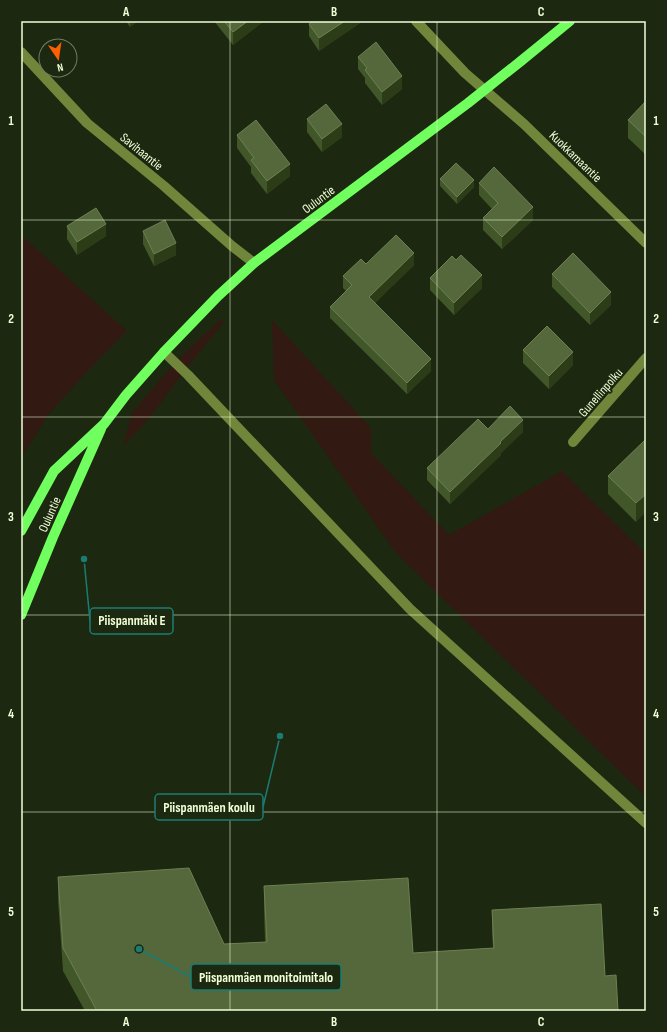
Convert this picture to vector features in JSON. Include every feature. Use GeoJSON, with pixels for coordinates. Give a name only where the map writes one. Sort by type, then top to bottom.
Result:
{"type":"FeatureCollection","features":[{"type":"Feature","properties":{"kind":"main road","name":"Ouluntie"},"geometry":{"type":"LineString","coordinates":[[21,531],[54,471],[104,424],[126,395],[164,352],[218,296],[254,263],[485,90],[570,21]]}},
{"type":"Feature","properties":{"kind":"main road","name":"Ouluntie"},"geometry":{"type":"LineString","coordinates":[[21,615],[53,537],[104,424]]}},
{"type":"Feature","properties":{"kind":"street","name":"Kuokkamaantie"},"geometry":{"type":"LineString","coordinates":[[416,21],[465,73],[524,124],[646,243]]}},
{"type":"Feature","properties":{"kind":"street","name":"Savihaantie"},"geometry":{"type":"LineString","coordinates":[[21,52],[87,123],[254,263]]}},
{"type":"Feature","properties":{"kind":"street"},"geometry":{"type":"LineString","coordinates":[[164,352],[188,375],[410,609],[646,823]]}},
{"type":"Feature","properties":{"kind":"street","name":"Gunellinpolku"},"geometry":{"type":"LineString","coordinates":[[573,442],[646,358]]}},
{"type":"Feature","properties":{"kind":"shaded area"},"geometry":{"type":"Polygon","coordinates":[[[21,235],[127,331],[92,366],[48,415],[21,458],[21,235]]]}},
{"type":"Feature","properties":{"kind":"shaded area"},"geometry":{"type":"Polygon","coordinates":[[[221,319],[224,322],[186,369],[148,420],[123,446],[132,413],[176,361],[221,319]]]}},
{"type":"Feature","properties":{"kind":"shaded area"},"geometry":{"type":"Polygon","coordinates":[[[272,320],[371,428],[371,453],[449,535],[562,471],[646,554],[646,797],[396,553],[274,380],[272,320]]]}},
{"type":"Feature","properties":{"kind":"building"},"geometry":{"type":"Polygon","coordinates":[[[224,21],[248,21],[233,32],[224,21]]]}},
{"type":"Feature","properties":{"kind":"building"},"geometry":{"type":"Polygon","coordinates":[[[313,21],[345,21],[319,38],[309,24],[313,21]]]}},
{"type":"Feature","properties":{"kind":"building"},"geometry":{"type":"Polygon","coordinates":[[[376,42],[402,76],[382,92],[365,70],[367,68],[358,57],[376,42]]]}},
{"type":"Feature","properties":{"kind":"building"},"geometry":{"type":"Polygon","coordinates":[[[646,101],[646,137],[628,120],[646,101]]]}},
{"type":"Feature","properties":{"kind":"building"},"geometry":{"type":"Polygon","coordinates":[[[326,104],[342,124],[322,139],[307,119],[326,104]]]}},
{"type":"Feature","properties":{"kind":"building"},"geometry":{"type":"Polygon","coordinates":[[[256,120],[290,164],[267,181],[251,160],[254,158],[237,135],[256,120]]]}},
{"type":"Feature","properties":{"kind":"building"},"geometry":{"type":"Polygon","coordinates":[[[456,163],[474,180],[457,197],[440,179],[456,163]]]}},
{"type":"Feature","properties":{"kind":"building"},"geometry":{"type":"Polygon","coordinates":[[[494,167],[533,207],[502,237],[483,218],[498,203],[479,183],[494,167]]]}},
{"type":"Feature","properties":{"kind":"building"},"geometry":{"type":"Polygon","coordinates":[[[96,208],[106,224],[77,242],[67,226],[96,208]]]}},
{"type":"Feature","properties":{"kind":"building"},"geometry":{"type":"Polygon","coordinates":[[[165,220],[176,243],[154,254],[143,231],[165,220]]]}},
{"type":"Feature","properties":{"kind":"building"},"geometry":{"type":"Polygon","coordinates":[[[396,235],[414,253],[369,297],[431,359],[407,383],[330,307],[352,285],[343,276],[361,259],[366,264],[396,235]]]}},
{"type":"Feature","properties":{"kind":"building"},"geometry":{"type":"Polygon","coordinates":[[[573,253],[611,292],[590,313],[552,274],[573,253]]]}},
{"type":"Feature","properties":{"kind":"building"},"geometry":{"type":"Polygon","coordinates":[[[461,255],[482,275],[454,303],[430,278],[452,256],[456,260],[461,255]]]}},
{"type":"Feature","properties":{"kind":"building"},"geometry":{"type":"Polygon","coordinates":[[[547,326],[573,352],[549,376],[523,350],[547,326]]]}},
{"type":"Feature","properties":{"kind":"building"},"geometry":{"type":"Polygon","coordinates":[[[510,406],[523,420],[450,492],[427,468],[478,419],[488,429],[510,406]]]}},
{"type":"Feature","properties":{"kind":"building"},"geometry":{"type":"Polygon","coordinates":[[[646,439],[646,494],[636,503],[608,476],[646,439]]]}},
{"type":"Feature","properties":{"kind":"building"},"geometry":{"type":"Polygon","coordinates":[[[189,868],[224,944],[267,942],[264,886],[408,878],[413,953],[494,948],[492,910],[601,904],[605,976],[616,975],[618,1011],[97,1011],[63,948],[58,877],[189,868]]]}},
{"type":"Feature","properties":{"kind":"place","name":"Piispanmäki E"},"geometry":{"type":"Point","coordinates":[84,559]}},
{"type":"Feature","properties":{"kind":"place","name":"Piispanmäen koulu"},"geometry":{"type":"Point","coordinates":[280,736]}},
{"type":"Feature","properties":{"kind":"place","name":"Piispanmäen monitoimitalo"},"geometry":{"type":"Point","coordinates":[139,949]}}]}
